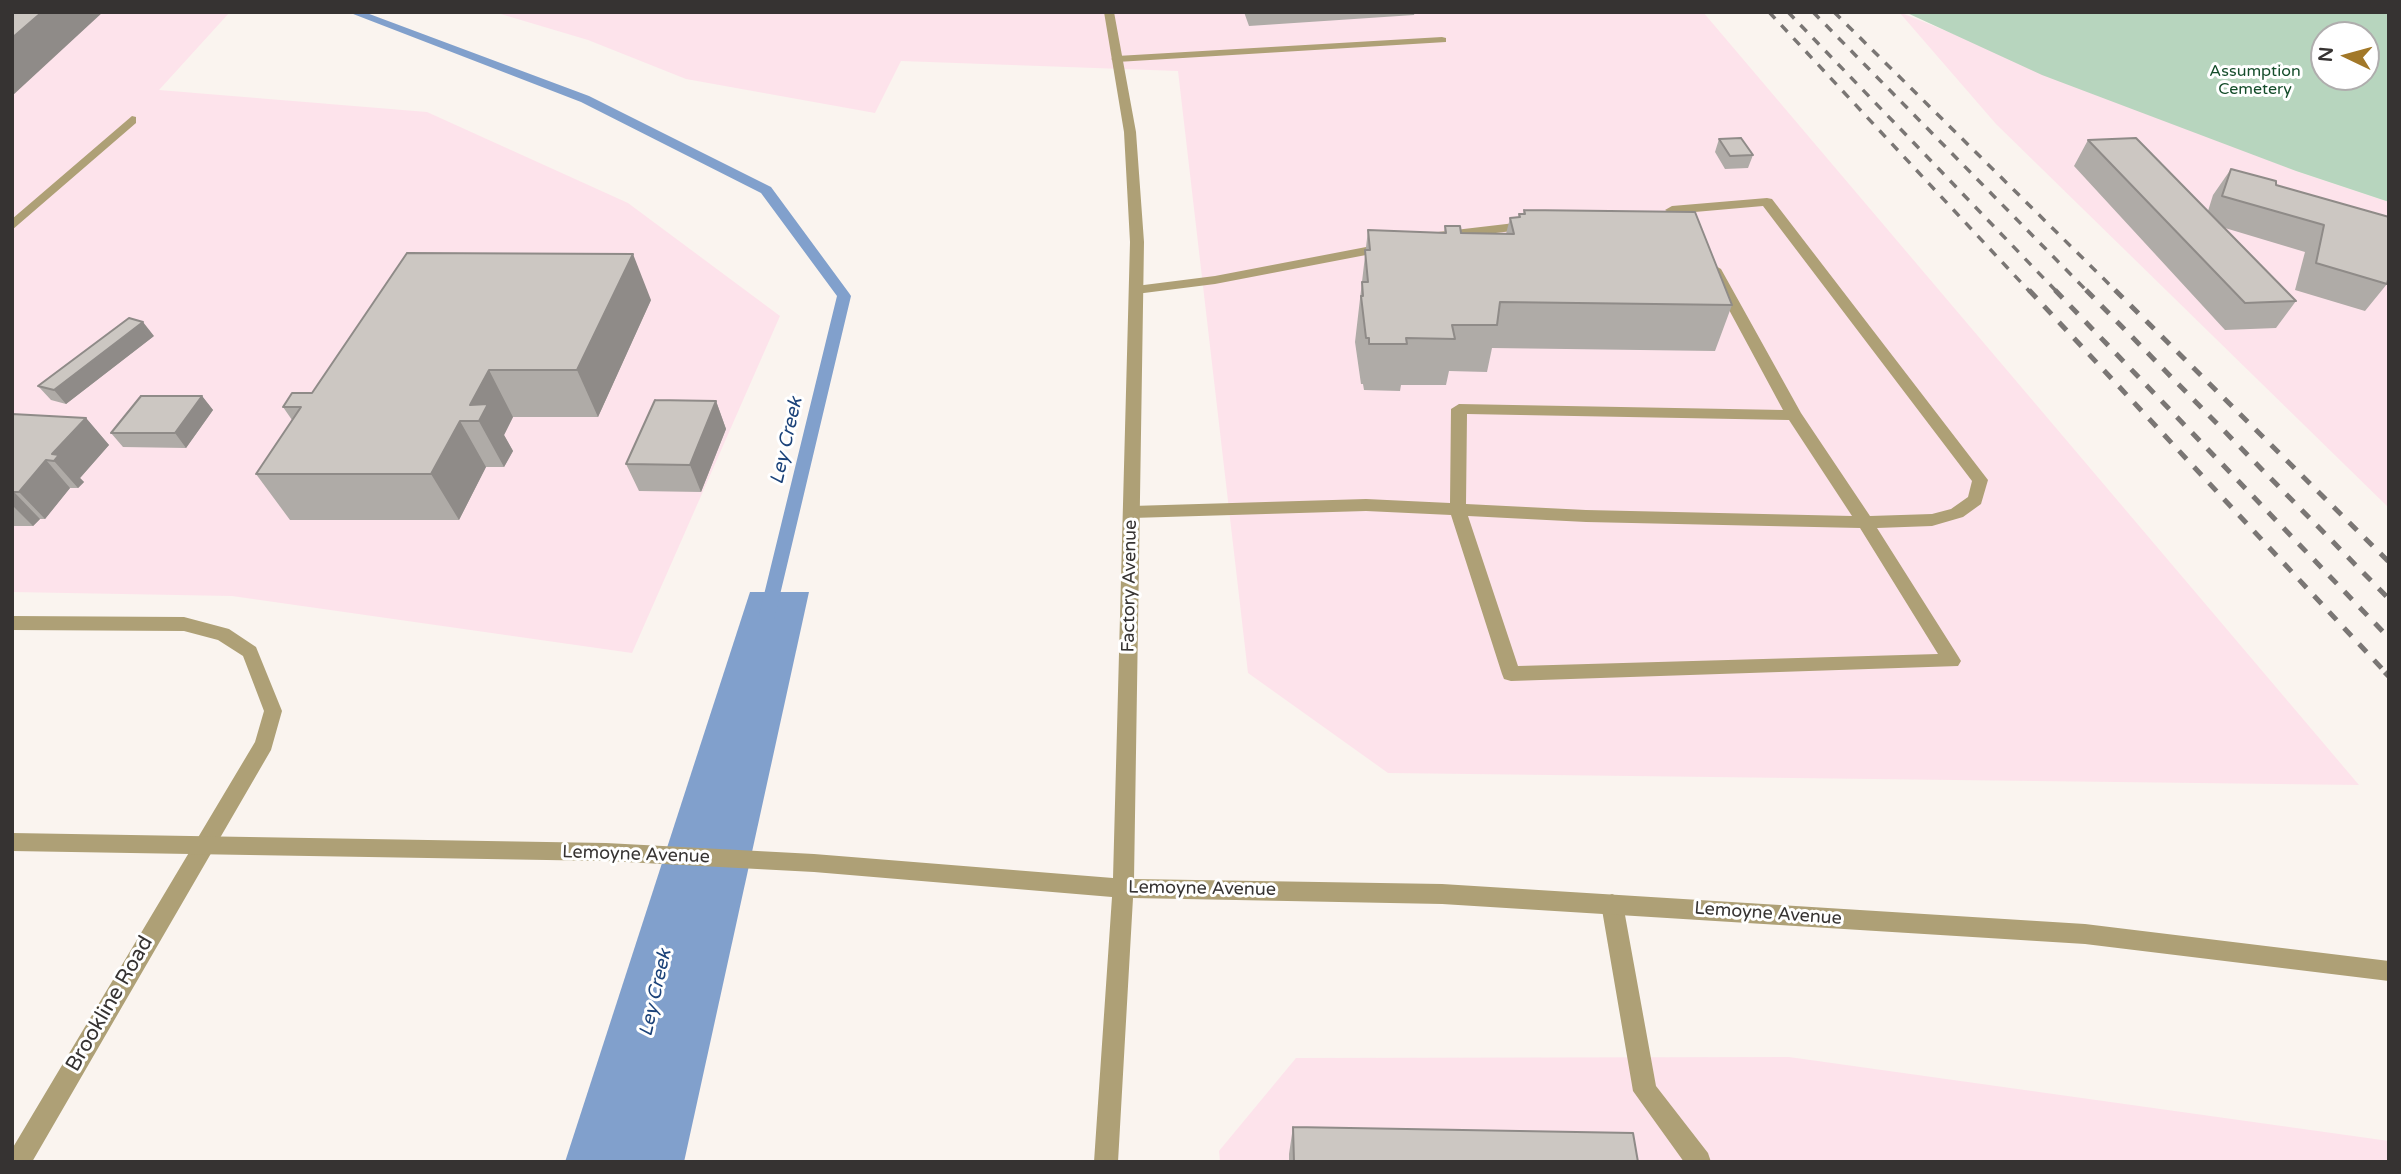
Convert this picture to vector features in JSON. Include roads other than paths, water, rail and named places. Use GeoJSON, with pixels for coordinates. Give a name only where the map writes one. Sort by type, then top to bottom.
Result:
{"type":"FeatureCollection","features":[{"type":"Feature","properties":{"kind":"street","name":"Factory Avenue"},"geometry":{"type":"LineString","coordinates":[[1106,1162],[1123,888],[1137,242],[1130,132],[1109,12]]}},
{"type":"Feature","properties":{"kind":"street"},"geometry":{"type":"LineString","coordinates":[[1117,59],[1442,40]]}},
{"type":"Feature","properties":{"kind":"street"},"geometry":{"type":"LineString","coordinates":[[12,226],[132,120]]}},
{"type":"Feature","properties":{"kind":"street"},"geometry":{"type":"LineString","coordinates":[[1132,512],[1366,505],[1586,516],[1865,522],[1931,520],[1957,513],[1975,500],[1980,480],[1767,202],[1670,214]]}},
{"type":"Feature","properties":{"kind":"street"},"geometry":{"type":"LineString","coordinates":[[1427,239],[1549,223]]}},
{"type":"Feature","properties":{"kind":"street"},"geometry":{"type":"LineString","coordinates":[[1136,290],[1216,280],[1402,244]]}},
{"type":"Feature","properties":{"kind":"street"},"geometry":{"type":"LineString","coordinates":[[1702,253],[1717,275],[1794,415],[1952,661],[1511,674],[1458,510],[1459,409],[1794,415]]}},
{"type":"Feature","properties":{"kind":"street","name":"Brookline Road"},"geometry":{"type":"LineString","coordinates":[[12,623],[184,624],[223,634],[250,652],[273,711],[264,744],[18,1162]]}},
{"type":"Feature","properties":{"kind":"street","name":"Lemoyne Avenue"},"geometry":{"type":"LineString","coordinates":[[12,842],[606,852],[814,863],[1123,888],[1442,894],[2085,934],[2389,971]]}},
{"type":"Feature","properties":{"kind":"street"},"geometry":{"type":"LineString","coordinates":[[1612,904],[1645,1091],[1699,1162]]}},
{"type":"Feature","properties":{"kind":"water"},"geometry":{"type":"Polygon","coordinates":[[[750,592],[809,592],[684,1162],[565,1162],[750,592]]]}},
{"type":"Feature","properties":{"kind":"waterway","name":"Ley Creek"},"geometry":{"type":"LineString","coordinates":[[353,12],[585,99],[766,190],[844,296],[768,615]]}},
{"type":"Feature","properties":{"kind":"railway"},"geometry":{"type":"LineString","coordinates":[[1769,12],[2030,292]]}},
{"type":"Feature","properties":{"kind":"railway"},"geometry":{"type":"LineString","coordinates":[[1788,12],[2057,292]]}},
{"type":"Feature","properties":{"kind":"railway"},"geometry":{"type":"LineString","coordinates":[[1813,12],[2088,292]]}},
{"type":"Feature","properties":{"kind":"railway"},"geometry":{"type":"LineString","coordinates":[[1834,12],[2117,292]]}},
{"type":"Feature","properties":{"kind":"railway"},"geometry":{"type":"LineString","coordinates":[[2029,290],[2387,674]]}},
{"type":"Feature","properties":{"kind":"railway"},"geometry":{"type":"LineString","coordinates":[[2055,290],[2389,638]]}},
{"type":"Feature","properties":{"kind":"railway"},"geometry":{"type":"LineString","coordinates":[[2086,290],[2389,599]]}},
{"type":"Feature","properties":{"kind":"railway"},"geometry":{"type":"LineString","coordinates":[[2115,290],[2389,562]]}},
{"type":"Feature","properties":{"kind":"park label","name":"Assumption Cemetery"},"geometry":{"type":"Point","coordinates":[2255,81]}}]}
